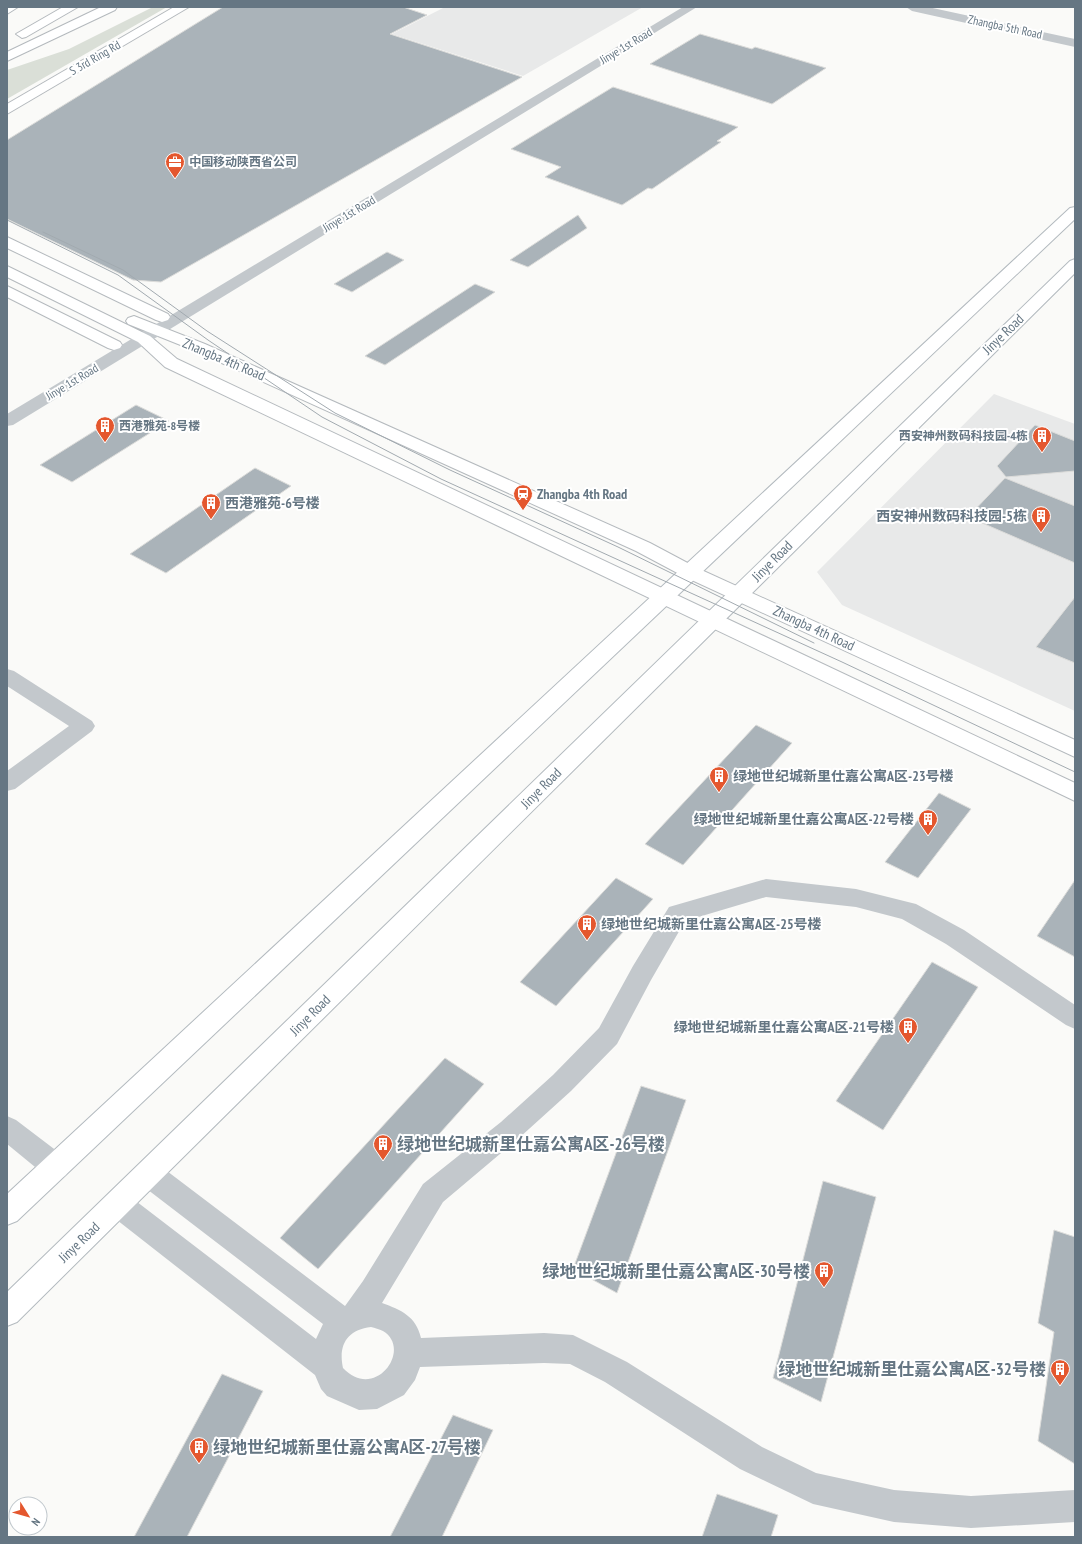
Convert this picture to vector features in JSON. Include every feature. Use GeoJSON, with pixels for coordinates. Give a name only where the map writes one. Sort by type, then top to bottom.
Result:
{"type":"FeatureCollection","features":[{"type":"Feature","properties":{"kind":"main road"},"geometry":{"type":"LineString","coordinates":[[7,10],[12,7]]}},
{"type":"Feature","properties":{"kind":"main road"},"geometry":{"type":"LineString","coordinates":[[13,38],[72,7]]}},
{"type":"Feature","properties":{"kind":"main road"},"geometry":{"type":"LineString","coordinates":[[9,56],[111,7]]}},
{"type":"Feature","properties":{"kind":"main road","name":"S 3rd Ring Rd"},"geometry":{"type":"LineString","coordinates":[[7,110],[183,7]]}},
{"type":"Feature","properties":{"kind":"main road"},"geometry":{"type":"LineString","coordinates":[[7,1212],[1075,211]]}},
{"type":"Feature","properties":{"kind":"main road"},"geometry":{"type":"LineString","coordinates":[[7,242],[148,329]]}},
{"type":"Feature","properties":{"kind":"main road","name":"Zhangba 4th Road"},"geometry":{"type":"LineString","coordinates":[[7,259],[67,294]]}},
{"type":"Feature","properties":{"kind":"main road","name":"Jinye Road"},"geometry":{"type":"LineString","coordinates":[[7,1312],[1075,264]]}},
{"type":"Feature","properties":{"kind":"main road","name":"Zhangba 4th Road"},"geometry":{"type":"LineString","coordinates":[[7,271],[67,294],[148,329],[199,347],[629,540],[690,572],[1075,749]]}},
{"type":"Feature","properties":{"kind":"main road"},"geometry":{"type":"LineString","coordinates":[[7,291],[114,345]]}},
{"type":"Feature","properties":{"kind":"main road","name":"Zhangba 4th Road"},"geometry":{"type":"LineString","coordinates":[[148,329],[171,363],[713,620]]}},
{"type":"Feature","properties":{"kind":"main road"},"geometry":{"type":"LineString","coordinates":[[713,620],[1075,793]]}},
{"type":"Feature","properties":{"kind":"street","name":"Jinye 1st Road"},"geometry":{"type":"LineString","coordinates":[[7,421],[148,329],[677,7]]}},
{"type":"Feature","properties":{"kind":"street","name":"Jinye 1st Road"},"geometry":{"type":"LineString","coordinates":[[7,409],[114,345],[148,329],[691,7]]}},
{"type":"Feature","properties":{"kind":"street","name":"Zhangba 5th Road"},"geometry":{"type":"LineString","coordinates":[[912,7],[1075,43]]}},
{"type":"Feature","properties":{"kind":"street","name":"Zhangba 5th Road"},"geometry":{"type":"LineString","coordinates":[[934,7],[1075,37]]}},
{"type":"Feature","properties":{"kind":"street"},"geometry":{"type":"LineString","coordinates":[[7,676],[84,726],[7,782]]}},
{"type":"Feature","properties":{"kind":"street"},"geometry":{"type":"LineString","coordinates":[[350,1319],[371,1313],[385,1315],[401,1327],[408,1339],[409,1353],[402,1376],[390,1387],[377,1394],[360,1395],[346,1391],[334,1382],[327,1366],[327,1347],[333,1333],[350,1319],[373,1291],[433,1192],[510,1130],[562,1083],[608,1036],[676,914],[766,888],[856,898],[908,912],[955,937],[1075,1018]]}},
{"type":"Feature","properties":{"kind":"street"},"geometry":{"type":"LineString","coordinates":[[7,1128],[56,1167]]}},
{"type":"Feature","properties":{"kind":"street"},"geometry":{"type":"LineString","coordinates":[[149,1174],[350,1319]]}},
{"type":"Feature","properties":{"kind":"street"},"geometry":{"type":"LineString","coordinates":[[118,1204],[327,1366]]}},
{"type":"Feature","properties":{"kind":"street"},"geometry":{"type":"LineString","coordinates":[[409,1353],[544,1348],[573,1350],[616,1372],[751,1458],[813,1488],[894,1506],[971,1512],[1075,1506]]}},
{"type":"Feature","properties":{"kind":"shaded area"},"geometry":{"type":"Polygon","coordinates":[[[153,7],[167,7],[7,99],[7,70],[69,49],[153,7]]]}},
{"type":"Feature","properties":{"kind":"shaded area"},"geometry":{"type":"Polygon","coordinates":[[[445,7],[643,7],[523,76],[392,34],[445,7]]]}},
{"type":"Feature","properties":{"kind":"shaded area"},"geometry":{"type":"Polygon","coordinates":[[[994,394],[1075,424],[1075,711],[842,605],[817,572],[994,394]]]}},
{"type":"Feature","properties":{"kind":"building","name":"中国移动陕西省公司"},"geometry":{"type":"Polygon","coordinates":[[[223,7],[403,7],[427,15],[390,34],[522,77],[161,282],[133,280],[7,219],[7,140],[223,7]]]}},
{"type":"Feature","properties":{"kind":"building"},"geometry":{"type":"Polygon","coordinates":[[[700,34],[752,49],[755,47],[826,68],[772,104],[650,64],[700,34]]]}},
{"type":"Feature","properties":{"kind":"building"},"geometry":{"type":"Polygon","coordinates":[[[613,87],[738,127],[717,141],[721,142],[652,189],[648,188],[622,205],[545,177],[561,167],[511,149],[613,87]]]}},
{"type":"Feature","properties":{"kind":"building"},"geometry":{"type":"Polygon","coordinates":[[[578,215],[587,228],[528,267],[510,260],[578,215]]]}},
{"type":"Feature","properties":{"kind":"building"},"geometry":{"type":"Polygon","coordinates":[[[387,252],[404,260],[352,292],[334,284],[387,252]]]}},
{"type":"Feature","properties":{"kind":"building"},"geometry":{"type":"Polygon","coordinates":[[[475,284],[495,292],[385,365],[365,356],[475,284]]]}},
{"type":"Feature","properties":{"kind":"building","name":"西港雅苑-8号楼"},"geometry":{"type":"Polygon","coordinates":[[[136,405],[169,421],[72,482],[40,465],[136,405]]]}},
{"type":"Feature","properties":{"kind":"building","name":"西安神州数码科技园-4栋"},"geometry":{"type":"Polygon","coordinates":[[[1035,425],[1075,441],[1075,471],[1006,477],[997,466],[1035,425]]]}},
{"type":"Feature","properties":{"kind":"building","name":"西港雅苑-6号楼"},"geometry":{"type":"Polygon","coordinates":[[[255,468],[291,486],[166,573],[130,554],[255,468]]]}},
{"type":"Feature","properties":{"kind":"building","name":"西安神州数码科技园-5栋"},"geometry":{"type":"Polygon","coordinates":[[[1005,478],[1075,506],[1075,563],[968,517],[1005,478]]]}},
{"type":"Feature","properties":{"kind":"building"},"geometry":{"type":"Polygon","coordinates":[[[1075,597],[1075,663],[1036,647],[1075,597]]]}},
{"type":"Feature","properties":{"kind":"building","name":"绿地世纪城新里仕嘉公寓A区-23号楼"},"geometry":{"type":"Polygon","coordinates":[[[756,725],[792,743],[683,865],[645,844],[756,725]]]}},
{"type":"Feature","properties":{"kind":"building","name":"绿地世纪城新里仕嘉公寓A区-22号楼"},"geometry":{"type":"Polygon","coordinates":[[[939,793],[971,809],[918,878],[885,862],[939,793]]]}},
{"type":"Feature","properties":{"kind":"building","name":"绿地世纪城新里仕嘉公寓A区-25号楼"},"geometry":{"type":"Polygon","coordinates":[[[616,878],[653,899],[556,1006],[520,982],[616,878]]]}},
{"type":"Feature","properties":{"kind":"building"},"geometry":{"type":"Polygon","coordinates":[[[1075,880],[1075,957],[1037,936],[1075,880]]]}},
{"type":"Feature","properties":{"kind":"building","name":"绿地世纪城新里仕嘉公寓A区-21号楼"},"geometry":{"type":"Polygon","coordinates":[[[932,962],[978,987],[883,1130],[836,1101],[932,962]]]}},
{"type":"Feature","properties":{"kind":"building","name":"绿地世纪城新里仕嘉公寓A区-26号楼"},"geometry":{"type":"Polygon","coordinates":[[[445,1058],[484,1084],[318,1269],[280,1238],[445,1058]]]}},
{"type":"Feature","properties":{"kind":"building"},"geometry":{"type":"Polygon","coordinates":[[[641,1086],[686,1100],[617,1293],[573,1269],[641,1086]]]}},
{"type":"Feature","properties":{"kind":"building","name":"绿地世纪城新里仕嘉公寓A区-30号楼"},"geometry":{"type":"Polygon","coordinates":[[[823,1181],[876,1197],[821,1402],[773,1378],[823,1181]]]}},
{"type":"Feature","properties":{"kind":"building","name":"绿地世纪城新里仕嘉公寓A区-32号楼"},"geometry":{"type":"Polygon","coordinates":[[[1054,1230],[1075,1237],[1075,1464],[1038,1441],[1054,1332],[1038,1323],[1054,1230]]]}},
{"type":"Feature","properties":{"kind":"building","name":"绿地世纪城新里仕嘉公寓A区-27号楼"},"geometry":{"type":"Polygon","coordinates":[[[222,1374],[263,1391],[187,1537],[134,1537],[222,1374]]]}},
{"type":"Feature","properties":{"kind":"building"},"geometry":{"type":"Polygon","coordinates":[[[453,1415],[493,1430],[442,1537],[390,1537],[453,1415]]]}},
{"type":"Feature","properties":{"kind":"building"},"geometry":{"type":"Polygon","coordinates":[[[717,1494],[778,1515],[771,1537],[702,1537],[717,1494]]]}},
{"type":"Feature","properties":{"kind":"tram line"},"geometry":{"type":"LineString","coordinates":[[7,220],[118,275],[208,340],[322,417],[441,479],[842,662],[1075,772]]}},
{"type":"Feature","properties":{"kind":"tram line"},"geometry":{"type":"LineString","coordinates":[[43,232],[123,270],[207,331],[335,413],[450,470],[618,547],[814,643]]}},
{"type":"Feature","properties":{"kind":"place","name":"中国移动陕西省公司"},"geometry":{"type":"Point","coordinates":[175,179]}},
{"type":"Feature","properties":{"kind":"place","name":"西港雅苑-8号楼"},"geometry":{"type":"Point","coordinates":[105,443]}},
{"type":"Feature","properties":{"kind":"place","name":"西安神州数码科技园-4栋"},"geometry":{"type":"Point","coordinates":[1042,453]}},
{"type":"Feature","properties":{"kind":"place","name":"Zhangba 4th Road"},"geometry":{"type":"Point","coordinates":[523,511]}},
{"type":"Feature","properties":{"kind":"place","name":"西港雅苑-6号楼"},"geometry":{"type":"Point","coordinates":[211,520]}},
{"type":"Feature","properties":{"kind":"place","name":"西安神州数码科技园-5栋"},"geometry":{"type":"Point","coordinates":[1041,533]}},
{"type":"Feature","properties":{"kind":"place","name":"绿地世纪城新里仕嘉公寓A区-23号楼"},"geometry":{"type":"Point","coordinates":[719,793]}},
{"type":"Feature","properties":{"kind":"place","name":"绿地世纪城新里仕嘉公寓A区-22号楼"},"geometry":{"type":"Point","coordinates":[928,836]}},
{"type":"Feature","properties":{"kind":"place","name":"绿地世纪城新里仕嘉公寓A区-25号楼"},"geometry":{"type":"Point","coordinates":[587,941]}},
{"type":"Feature","properties":{"kind":"place","name":"绿地世纪城新里仕嘉公寓A区-21号楼"},"geometry":{"type":"Point","coordinates":[908,1044]}},
{"type":"Feature","properties":{"kind":"place","name":"绿地世纪城新里仕嘉公寓A区-26号楼"},"geometry":{"type":"Point","coordinates":[383,1161]}},
{"type":"Feature","properties":{"kind":"place","name":"绿地世纪城新里仕嘉公寓A区-30号楼"},"geometry":{"type":"Point","coordinates":[824,1288]}},
{"type":"Feature","properties":{"kind":"place","name":"绿地世纪城新里仕嘉公寓A区-32号楼"},"geometry":{"type":"Point","coordinates":[1060,1386]}},
{"type":"Feature","properties":{"kind":"place","name":"绿地世纪城新里仕嘉公寓A区-27号楼"},"geometry":{"type":"Point","coordinates":[199,1464]}}]}
